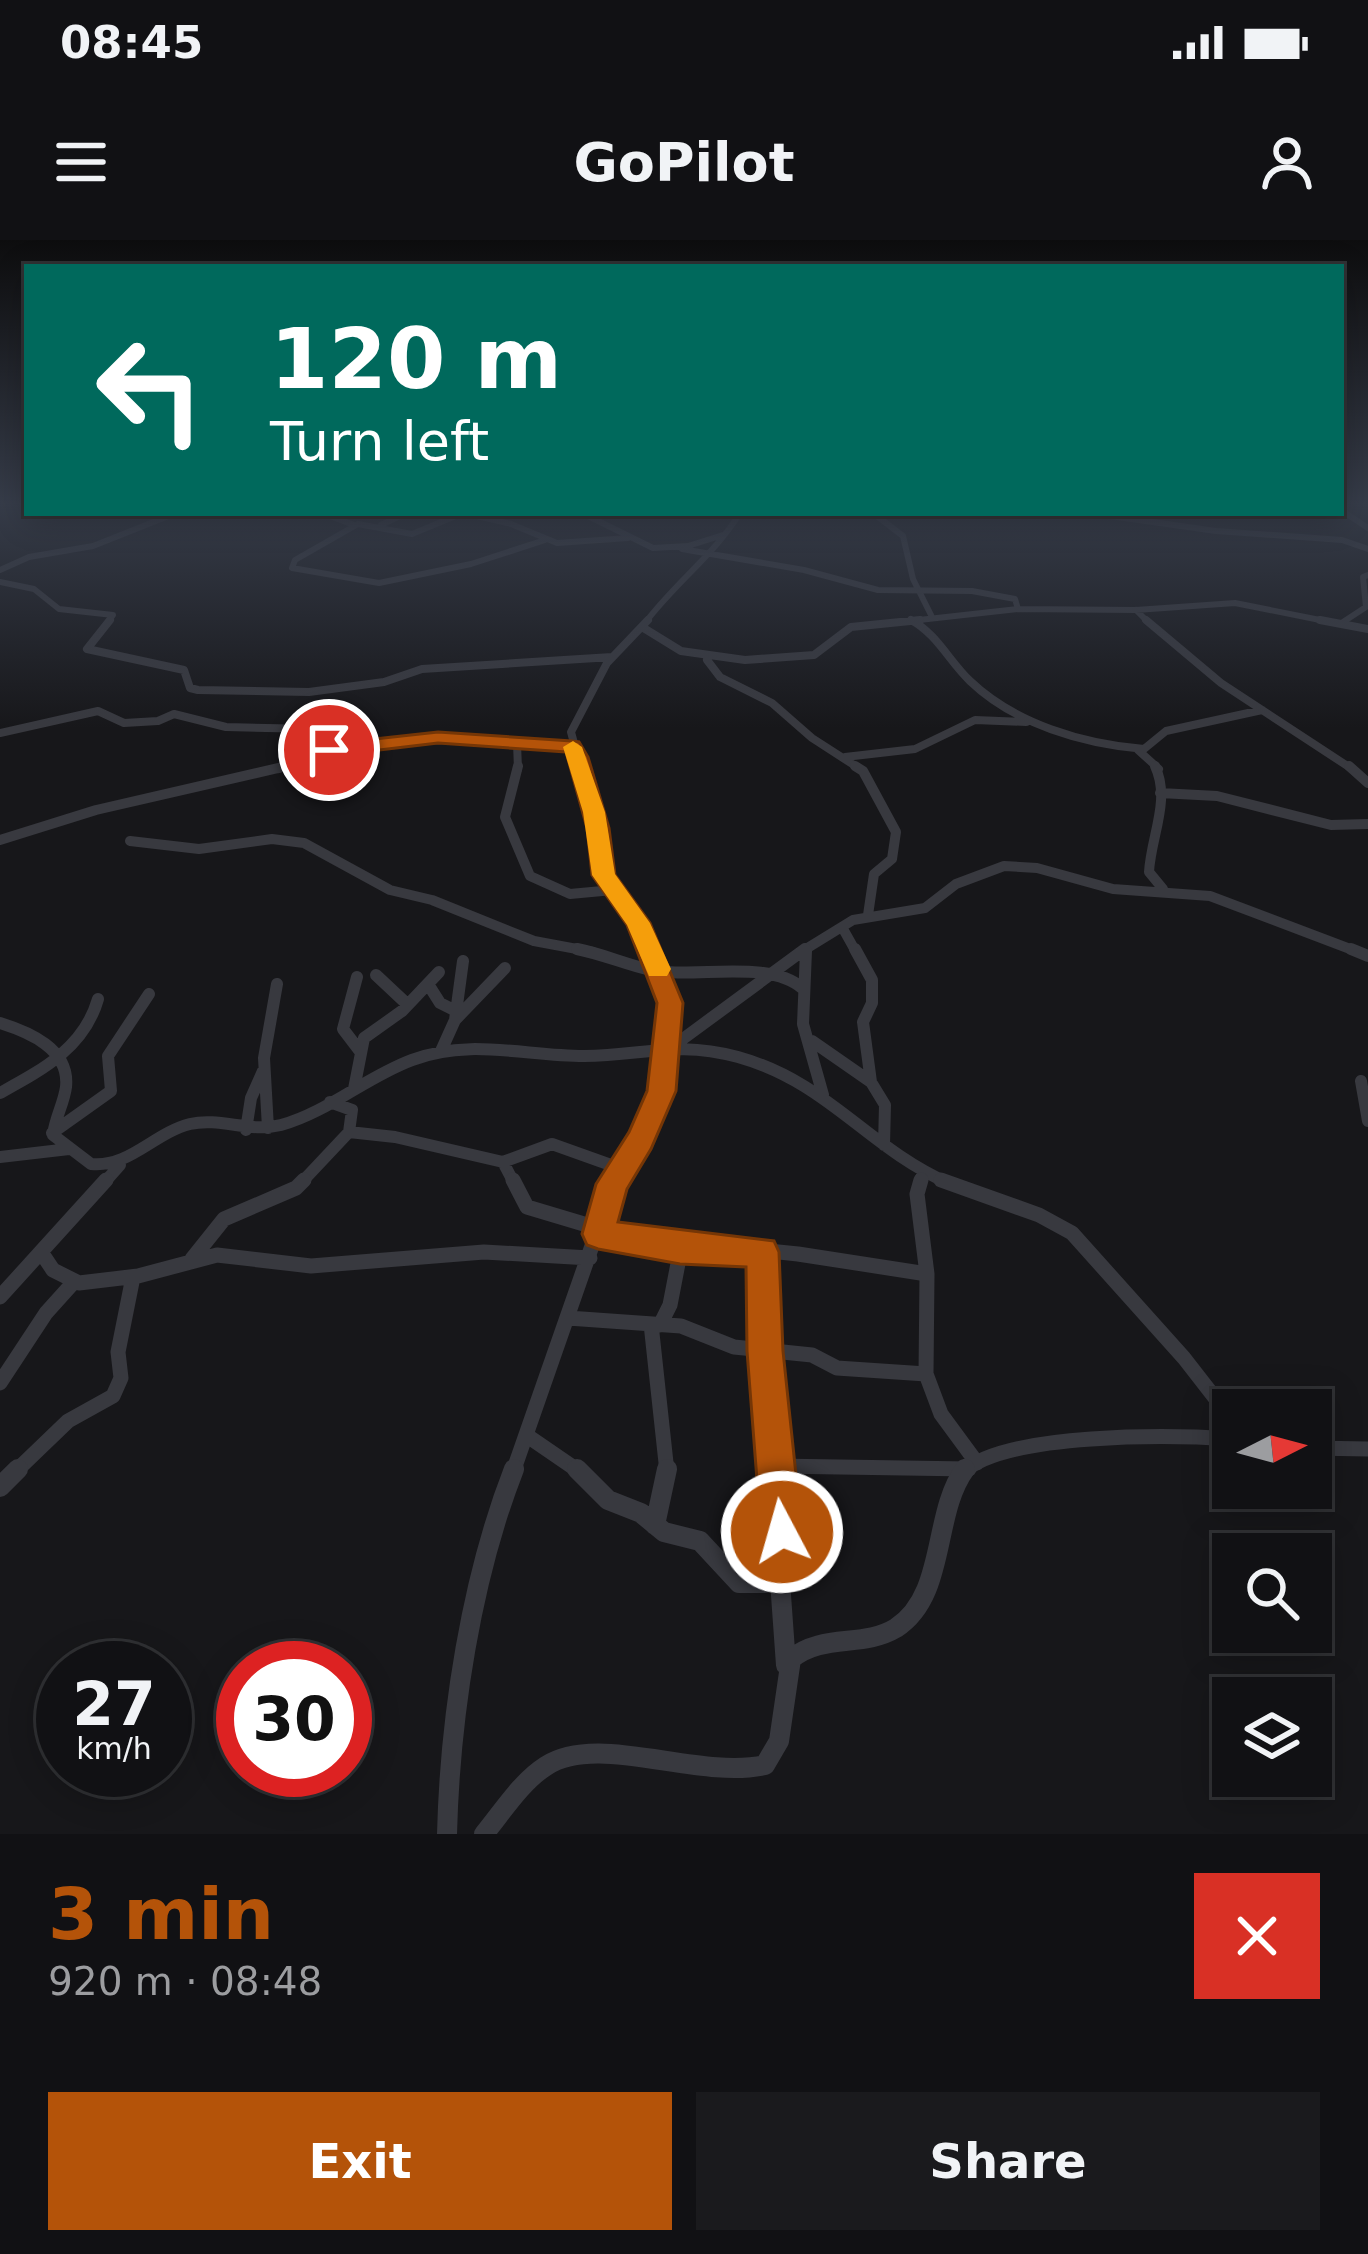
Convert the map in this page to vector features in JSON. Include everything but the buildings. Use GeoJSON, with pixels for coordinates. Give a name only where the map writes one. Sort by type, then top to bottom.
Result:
{"type":"FeatureCollection","features":[{"type":"Feature","properties":{"kind":"street"},"geometry":{"type":"LineString","coordinates":[[360,579],[382,583],[399,579]]}},
{"type":"Feature","properties":{"kind":"street"},"geometry":{"type":"LineString","coordinates":[[447,1834],[449,1761],[490,1530],[529,1437],[612,1184],[661,1091],[670,1046],[669,996],[659,970],[638,923],[604,875],[594,812],[572,746],[574,724],[612,657],[680,579]]}},
{"type":"Feature","properties":{"kind":"street"},"geometry":{"type":"LineString","coordinates":[[839,579],[878,590],[986,592],[1015,599],[1018,609]]}},
{"type":"Feature","properties":{"kind":"street"},"geometry":{"type":"LineString","coordinates":[[916,579],[932,616]]}},
{"type":"Feature","properties":{"kind":"street"},"geometry":{"type":"LineString","coordinates":[[1343,622],[1366,607],[1363,579]]}},
{"type":"Feature","properties":{"kind":"street"},"geometry":{"type":"LineString","coordinates":[[0,582],[34,589],[41,599],[65,612],[112,615],[86,649],[184,670],[190,688],[198,690],[309,692],[384,682],[422,669],[612,657]]}},
{"type":"Feature","properties":{"kind":"street"},"geometry":{"type":"LineString","coordinates":[[642,627],[673,650],[707,660],[814,655],[841,629],[1018,609],[1136,610],[1235,603],[1368,629]]}},
{"type":"Feature","properties":{"kind":"street"},"geometry":{"type":"LineString","coordinates":[[1136,610],[1171,645],[1342,760],[1368,783]]}},
{"type":"Feature","properties":{"kind":"street"},"geometry":{"type":"LineString","coordinates":[[910,619],[925,628],[969,680],[1027,722]]}},
{"type":"Feature","properties":{"kind":"street"},"geometry":{"type":"LineString","coordinates":[[707,660],[720,677],[772,703],[872,783],[896,836],[892,859],[874,874],[868,915]]}},
{"type":"Feature","properties":{"kind":"street"},"geometry":{"type":"LineString","coordinates":[[844,758],[915,749],[975,720],[1027,722],[1146,748],[1166,731],[1262,710]]}},
{"type":"Feature","properties":{"kind":"street"},"geometry":{"type":"LineString","coordinates":[[0,733],[98,711],[131,723],[158,721],[174,713],[226,727],[315,729],[324,733],[322,745],[329,750]]}},
{"type":"Feature","properties":{"kind":"street"},"geometry":{"type":"LineString","coordinates":[[0,840],[96,810],[271,772],[329,750],[422,737],[572,746]]}},
{"type":"Feature","properties":{"kind":"street"},"geometry":{"type":"LineString","coordinates":[[517,743],[518,769],[506,817],[530,875],[570,894],[613,890]]}},
{"type":"Feature","properties":{"kind":"street"},"geometry":{"type":"LineString","coordinates":[[1137,749],[1156,764],[1162,814],[1150,849],[1149,872],[1163,889]]}},
{"type":"Feature","properties":{"kind":"street"},"geometry":{"type":"LineString","coordinates":[[1160,793],[1216,796],[1331,825],[1368,824]]}},
{"type":"Feature","properties":{"kind":"street"},"geometry":{"type":"LineString","coordinates":[[130,841],[199,849],[272,839],[304,843],[390,890],[432,900],[498,929],[659,970],[766,974],[788,977],[802,988]]}},
{"type":"Feature","properties":{"kind":"street"},"geometry":{"type":"LineString","coordinates":[[670,1046],[720,1016],[766,974],[842,927],[868,915],[925,908],[956,884],[1004,866],[1037,868],[1099,886],[1163,889],[1234,903],[1368,956]]}},
{"type":"Feature","properties":{"kind":"street"},"geometry":{"type":"LineString","coordinates":[[842,927],[872,980],[872,1003],[863,1022],[871,1082],[885,1105],[884,1144]]}},
{"type":"Feature","properties":{"kind":"street"},"geometry":{"type":"LineString","coordinates":[[806,951],[803,1024],[812,1041],[824,1099]]}},
{"type":"Feature","properties":{"kind":"street"},"geometry":{"type":"LineString","coordinates":[[441,1051],[467,980],[463,961]]}},
{"type":"Feature","properties":{"kind":"street"},"geometry":{"type":"LineString","coordinates":[[455,1015],[505,968]]}},
{"type":"Feature","properties":{"kind":"street"},"geometry":{"type":"LineString","coordinates":[[354,1089],[359,1050],[367,1034],[408,1005],[439,972]]}},
{"type":"Feature","properties":{"kind":"street"},"geometry":{"type":"LineString","coordinates":[[376,975],[408,1005]]}},
{"type":"Feature","properties":{"kind":"street"},"geometry":{"type":"LineString","coordinates":[[357,976],[343,1029],[359,1050]]}},
{"type":"Feature","properties":{"kind":"street"},"geometry":{"type":"LineString","coordinates":[[268,1128],[264,1070],[277,984]]}},
{"type":"Feature","properties":{"kind":"street"},"geometry":{"type":"LineString","coordinates":[[428,984],[455,1015]]}},
{"type":"Feature","properties":{"kind":"street"},"geometry":{"type":"LineString","coordinates":[[52,1133],[111,1091],[107,1059],[149,994]]}},
{"type":"Feature","properties":{"kind":"street"},"geometry":{"type":"LineString","coordinates":[[0,1093],[59,1059],[91,1022],[98,999]]}},
{"type":"Feature","properties":{"kind":"street"},"geometry":{"type":"LineString","coordinates":[[0,1023],[32,1031],[59,1059],[66,1085],[52,1133]]}},
{"type":"Feature","properties":{"kind":"street"},"geometry":{"type":"LineString","coordinates":[[812,1041],[871,1082]]}},
{"type":"Feature","properties":{"kind":"street"},"geometry":{"type":"LineString","coordinates":[[0,1297],[120,1165],[188,1124],[268,1128],[399,1065],[441,1051],[506,1046],[593,1057],[670,1046],[785,1074],[923,1171],[959,1189],[1051,1218],[1072,1233],[1212,1394]]}},
{"type":"Feature","properties":{"kind":"street"},"geometry":{"type":"LineString","coordinates":[[246,1130],[251,1098],[264,1070]]}},
{"type":"Feature","properties":{"kind":"street"},"geometry":{"type":"LineString","coordinates":[[1361,1081],[1368,1121]]}},
{"type":"Feature","properties":{"kind":"street"},"geometry":{"type":"LineString","coordinates":[[192,1259],[220,1223],[289,1193],[349,1132],[352,1110],[329,1101]]}},
{"type":"Feature","properties":{"kind":"street"},"geometry":{"type":"LineString","coordinates":[[349,1132],[395,1137],[503,1162],[552,1144],[622,1169]]}},
{"type":"Feature","properties":{"kind":"street"},"geometry":{"type":"LineString","coordinates":[[52,1133],[69,1150],[98,1166],[120,1165]]}},
{"type":"Feature","properties":{"kind":"street"},"geometry":{"type":"LineString","coordinates":[[0,1157],[69,1150]]}},
{"type":"Feature","properties":{"kind":"street"},"geometry":{"type":"LineString","coordinates":[[503,1162],[527,1207],[598,1234],[680,1248],[762,1252],[927,1274]]}},
{"type":"Feature","properties":{"kind":"street"},"geometry":{"type":"LineString","coordinates":[[923,1171],[916,1194],[927,1274],[926,1374],[941,1414],[973,1466]]}},
{"type":"Feature","properties":{"kind":"street"},"geometry":{"type":"LineString","coordinates":[[656,1525],[667,1473],[656,1324],[670,1305],[680,1248]]}},
{"type":"Feature","properties":{"kind":"street"},"geometry":{"type":"LineString","coordinates":[[40,1252],[53,1270],[74,1283],[133,1277],[218,1255],[311,1266],[484,1252],[590,1258]]}},
{"type":"Feature","properties":{"kind":"street"},"geometry":{"type":"LineString","coordinates":[[484,1834],[556,1760],[598,1755],[712,1771],[765,1765],[779,1742],[786,1678],[784,1566],[765,1351],[762,1252]]}},
{"type":"Feature","properties":{"kind":"street"},"geometry":{"type":"LineString","coordinates":[[0,1487],[68,1421],[113,1396],[121,1378],[118,1352],[133,1277]]}},
{"type":"Feature","properties":{"kind":"street"},"geometry":{"type":"LineString","coordinates":[[0,1383],[46,1313],[74,1283]]}},
{"type":"Feature","properties":{"kind":"street"},"geometry":{"type":"LineString","coordinates":[[568,1318],[692,1329],[734,1347],[812,1355],[837,1368],[926,1374]]}},
{"type":"Feature","properties":{"kind":"street"},"geometry":{"type":"LineString","coordinates":[[529,1437],[572,1464],[608,1500],[700,1541],[740,1583],[765,1583],[784,1566]]}},
{"type":"Feature","properties":{"kind":"street"},"geometry":{"type":"LineString","coordinates":[[786,1678],[791,1659],[805,1646],[893,1630],[909,1617],[934,1567],[953,1486],[973,1466],[1008,1448],[1036,1442],[1212,1438]]}},
{"type":"Feature","properties":{"kind":"street"},"geometry":{"type":"LineString","coordinates":[[1332,1448],[1368,1449]]}},
{"type":"Feature","properties":{"kind":"street"},"geometry":{"type":"LineString","coordinates":[[775,1466],[973,1466]]}},
{"type":"Feature","properties":{"kind":"slow traffic"},"geometry":{"type":"LineString","coordinates":[[573,747],[598,828],[604,875],[638,923],[658,969]]}},
{"type":"Feature","properties":{"kind":"route"},"geometry":{"type":"LineString","coordinates":[[329,750],[422,737],[572,746],[579,757],[598,828],[604,875],[638,923],[670,1003],[661,1091],[641,1139],[612,1184],[598,1234],[680,1248],[762,1252],[765,1351],[782,1532]]}}]}
